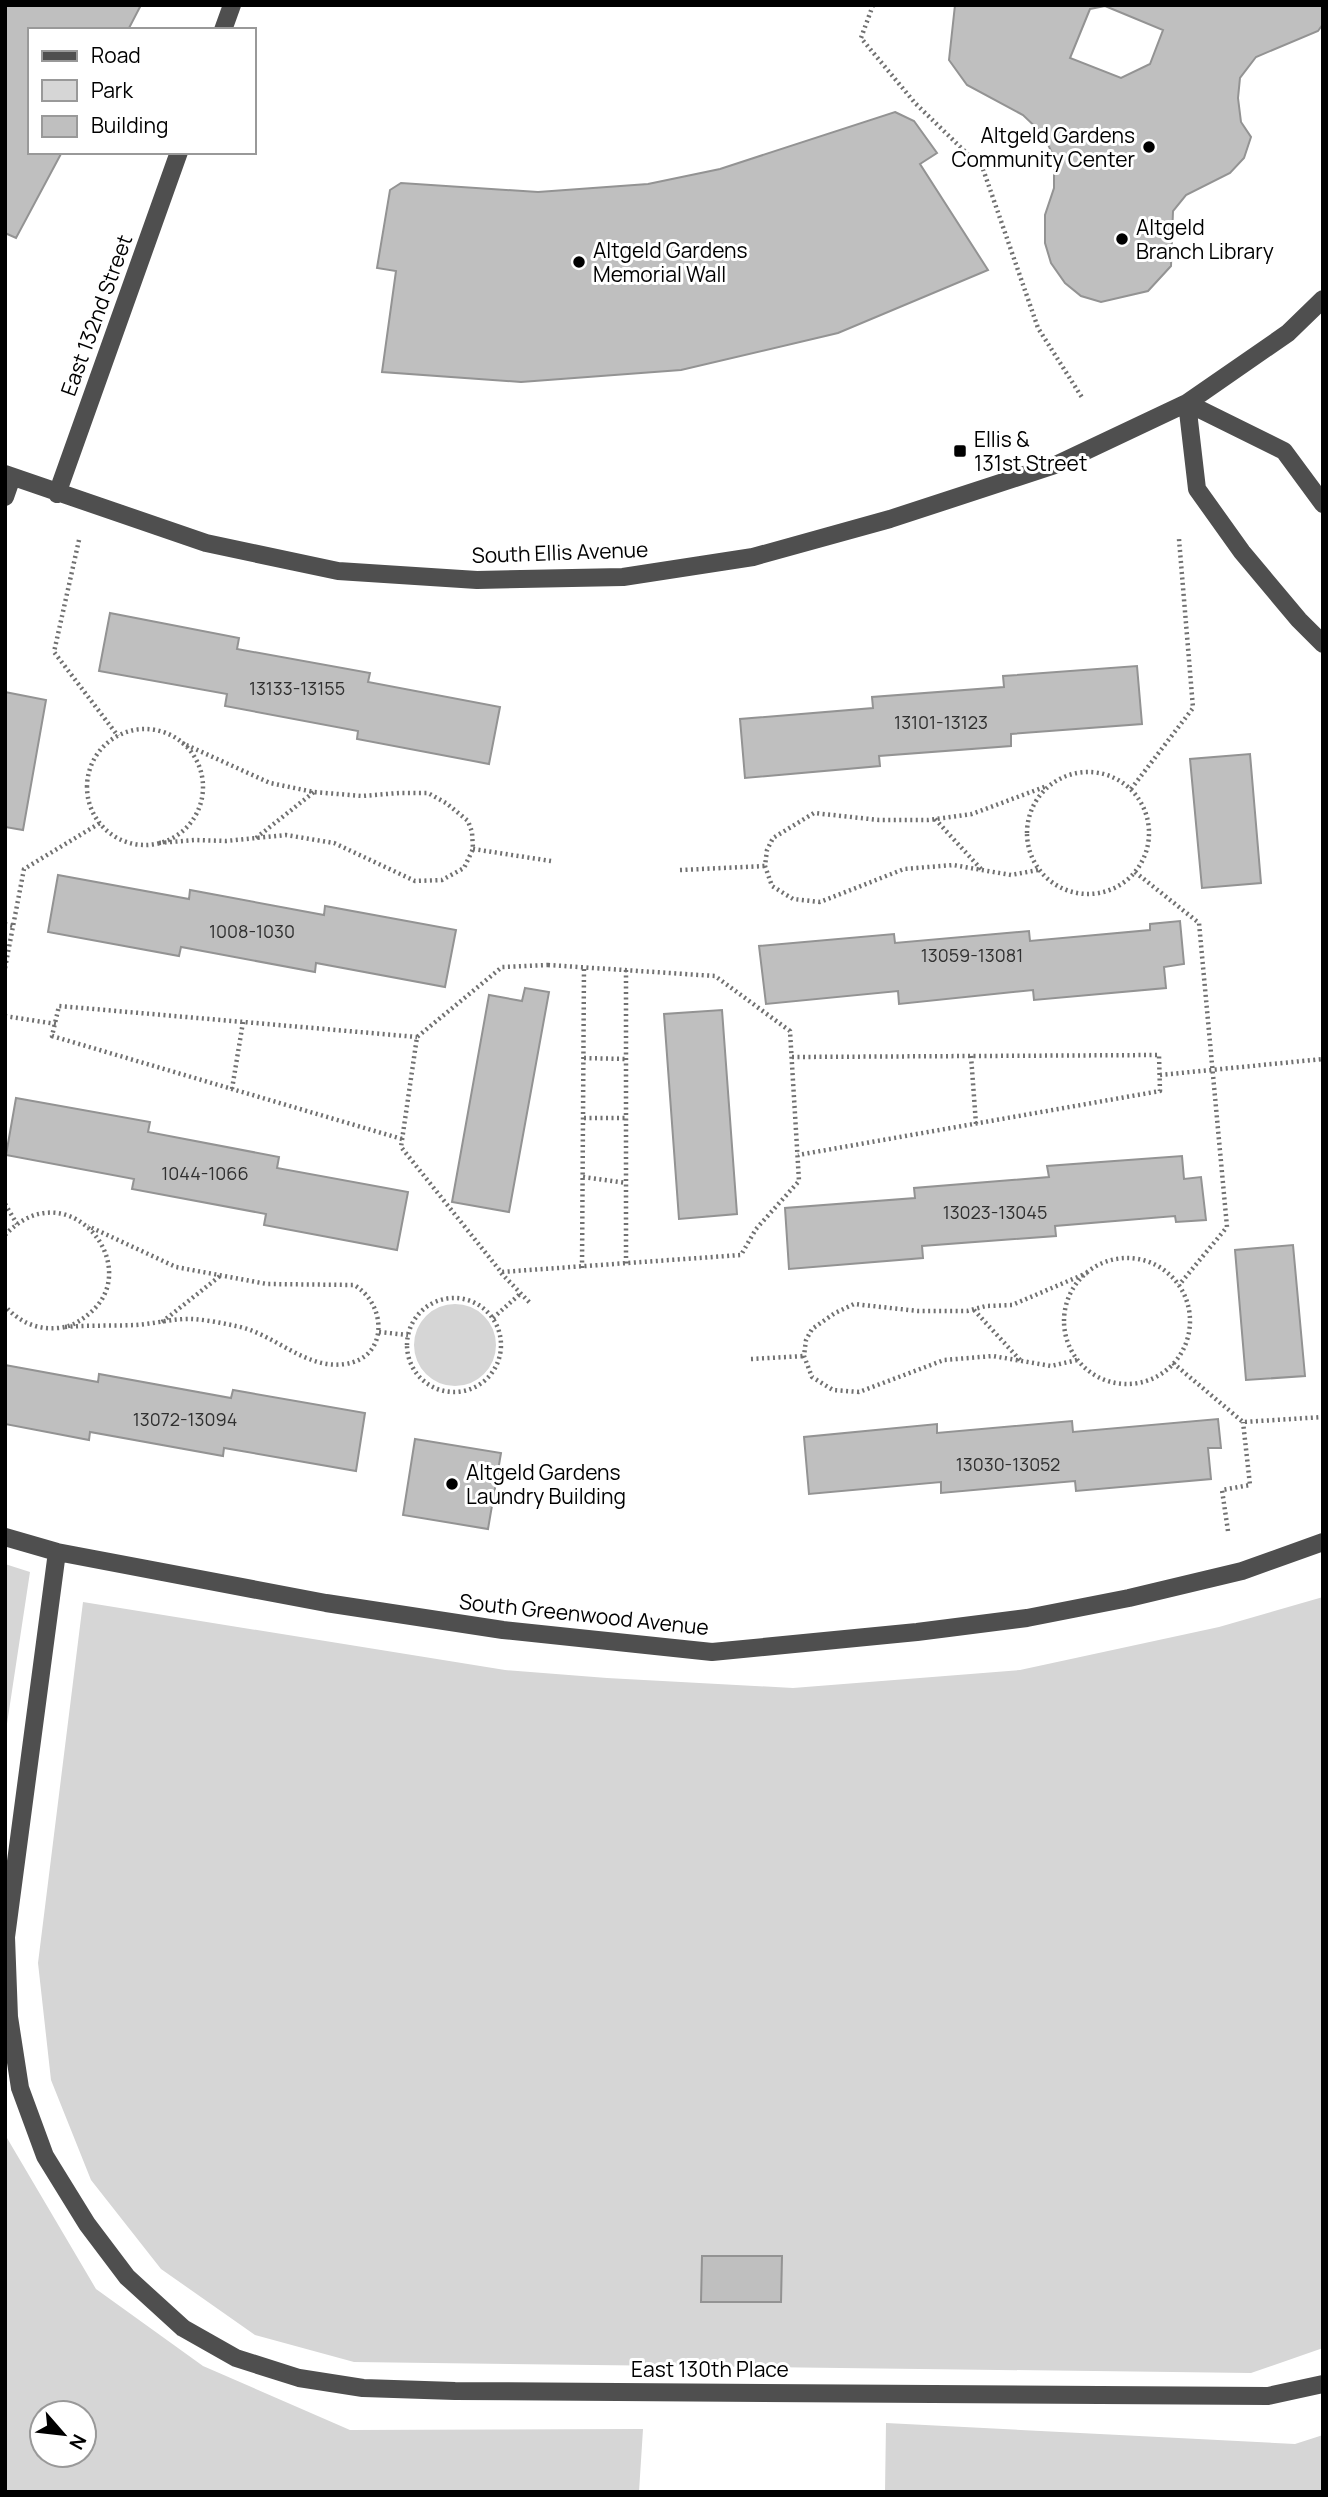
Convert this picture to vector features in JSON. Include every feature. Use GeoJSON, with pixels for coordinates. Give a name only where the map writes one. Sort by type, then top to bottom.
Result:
{"type":"FeatureCollection","features":[{"type":"Feature","properties":{"kind":"street"},"geometry":{"type":"LineString","coordinates":[[224,28],[232,5]]}},
{"type":"Feature","properties":{"kind":"street","name":"East 132nd Street"},"geometry":{"type":"LineString","coordinates":[[57,494],[178,154]]}},
{"type":"Feature","properties":{"kind":"street","name":"South Ellis Avenue"},"geometry":{"type":"LineString","coordinates":[[9,475],[57,494],[206,543],[338,571],[477,580],[623,577],[753,557],[890,519],[1058,464],[1187,403],[1280,339],[1323,299]]}},
{"type":"Feature","properties":{"kind":"street"},"geometry":{"type":"LineString","coordinates":[[1187,403],[1284,451],[1323,503]]}},
{"type":"Feature","properties":{"kind":"street"},"geometry":{"type":"LineString","coordinates":[[1187,403],[1197,489],[1242,552],[1299,620],[1323,644]]}},
{"type":"Feature","properties":{"kind":"street"},"geometry":{"type":"LineString","coordinates":[[5,497],[9,475]]}},
{"type":"Feature","properties":{"kind":"street","name":"South Greenwood Avenue"},"geometry":{"type":"LineString","coordinates":[[5,1537],[57,1552],[353,1607],[503,1630],[712,1652],[917,1632],[1027,1618],[1129,1598],[1241,1571],[1323,1542]]}},
{"type":"Feature","properties":{"kind":"street","name":"East 130th Place"},"geometry":{"type":"LineString","coordinates":[[57,1552],[6,1937],[9,2017],[20,2088],[45,2156],[87,2224],[128,2277],[183,2328],[236,2358],[299,2378],[363,2388],[455,2391],[1268,2396],[1323,2384]]}},
{"type":"Feature","properties":{"kind":"path"},"geometry":{"type":"LineString","coordinates":[[873,5],[861,38],[915,103],[983,169],[1038,328],[1083,399]]}},
{"type":"Feature","properties":{"kind":"path"},"geometry":{"type":"LineString","coordinates":[[1131,789],[1193,708],[1179,539]]}},
{"type":"Feature","properties":{"kind":"path"},"geometry":{"type":"LineString","coordinates":[[79,540],[54,652],[118,736]]}},
{"type":"Feature","properties":{"kind":"path"},"geometry":{"type":"LineString","coordinates":[[157,730],[182,743],[270,783],[314,792],[362,796],[428,793],[468,821],[473,849],[464,868],[442,880],[415,881],[334,843],[286,835],[146,845],[121,839],[109,832],[100,823],[89,800],[87,788],[98,752],[118,736],[130,731],[157,730]]}},
{"type":"Feature","properties":{"kind":"path"},"geometry":{"type":"LineString","coordinates":[[159,843],[176,836],[189,824],[203,791],[201,772],[194,756],[182,743]]}},
{"type":"Feature","properties":{"kind":"path"},"geometry":{"type":"LineString","coordinates":[[1038,870],[1011,875],[953,865],[904,869],[820,902],[793,899],[772,886],[765,866],[767,849],[773,838],[814,813],[879,820],[935,819],[972,814],[1047,786],[1061,777],[1088,771],[1115,777],[1131,789],[1144,806],[1149,833],[1143,860],[1124,883],[1094,895],[1079,894],[1063,890],[1038,870],[1029,853],[1026,835],[1029,816],[1036,799],[1047,786]]}},
{"type":"Feature","properties":{"kind":"path"},"geometry":{"type":"LineString","coordinates":[[255,839],[314,792]]}},
{"type":"Feature","properties":{"kind":"path"},"geometry":{"type":"LineString","coordinates":[[935,819],[983,871]]}},
{"type":"Feature","properties":{"kind":"path"},"geometry":{"type":"LineString","coordinates":[[5,968],[24,869],[100,823]]}},
{"type":"Feature","properties":{"kind":"path"},"geometry":{"type":"LineString","coordinates":[[473,849],[551,861]]}},
{"type":"Feature","properties":{"kind":"path"},"geometry":{"type":"LineString","coordinates":[[680,870],[765,866]]}},
{"type":"Feature","properties":{"kind":"path"},"geometry":{"type":"LineString","coordinates":[[1135,872],[1199,923],[1227,1227],[1179,1285]]}},
{"type":"Feature","properties":{"kind":"path"},"geometry":{"type":"LineString","coordinates":[[5,924],[13,926]]}},
{"type":"Feature","properties":{"kind":"path"},"geometry":{"type":"LineString","coordinates":[[501,1272],[741,1255],[756,1229],[799,1181],[790,1031],[715,976],[548,965],[502,967],[417,1037],[401,1147],[501,1272],[531,1304]]}},
{"type":"Feature","properties":{"kind":"path"},"geometry":{"type":"LineString","coordinates":[[582,1268],[584,967]]}},
{"type":"Feature","properties":{"kind":"path"},"geometry":{"type":"LineString","coordinates":[[626,970],[626,1265]]}},
{"type":"Feature","properties":{"kind":"path"},"geometry":{"type":"LineString","coordinates":[[402,1139],[52,1036],[59,1006],[417,1037]]}},
{"type":"Feature","properties":{"kind":"path"},"geometry":{"type":"LineString","coordinates":[[5,1016],[56,1024]]}},
{"type":"Feature","properties":{"kind":"path"},"geometry":{"type":"LineString","coordinates":[[233,1089],[243,1022]]}},
{"type":"Feature","properties":{"kind":"path"},"geometry":{"type":"LineString","coordinates":[[792,1058],[1159,1055],[1160,1091],[798,1155]]}},
{"type":"Feature","properties":{"kind":"path"},"geometry":{"type":"LineString","coordinates":[[971,1056],[976,1124]]}},
{"type":"Feature","properties":{"kind":"path"},"geometry":{"type":"LineString","coordinates":[[584,1058],[626,1059]]}},
{"type":"Feature","properties":{"kind":"path"},"geometry":{"type":"LineString","coordinates":[[1160,1074],[1323,1059]]}},
{"type":"Feature","properties":{"kind":"path"},"geometry":{"type":"LineString","coordinates":[[584,1118],[626,1118]]}},
{"type":"Feature","properties":{"kind":"path"},"geometry":{"type":"LineString","coordinates":[[583,1177],[626,1183]]}},
{"type":"Feature","properties":{"kind":"path"},"geometry":{"type":"LineString","coordinates":[[5,1204],[17,1224]]}},
{"type":"Feature","properties":{"kind":"path"},"geometry":{"type":"LineString","coordinates":[[5,1235],[30,1217],[58,1213],[73,1217],[176,1267],[267,1284],[354,1284],[364,1291],[374,1304],[379,1332],[370,1352],[348,1364],[322,1365],[240,1326],[191,1319],[161,1323],[36,1327],[23,1322],[5,1306]]}},
{"type":"Feature","properties":{"kind":"path"},"geometry":{"type":"LineString","coordinates":[[65,1327],[82,1320],[96,1308],[105,1292],[107,1256],[100,1240],[88,1226]]}},
{"type":"Feature","properties":{"kind":"path"},"geometry":{"type":"LineString","coordinates":[[1129,1258],[1157,1265],[1170,1274],[1186,1298],[1190,1313],[1186,1343],[1174,1363],[1157,1376],[1129,1384],[1110,1382],[1091,1374],[1077,1360],[1068,1344],[1064,1324],[1066,1305],[1074,1287],[1087,1273],[1099,1264],[1129,1258]]}},
{"type":"Feature","properties":{"kind":"path"},"geometry":{"type":"LineString","coordinates":[[1077,1360],[1051,1366],[993,1356],[944,1360],[859,1392],[832,1390],[812,1377],[804,1356],[806,1340],[812,1329],[854,1304],[918,1311],[974,1310],[1012,1305],[1087,1273]]}},
{"type":"Feature","properties":{"kind":"path"},"geometry":{"type":"LineString","coordinates":[[161,1323],[220,1276]]}},
{"type":"Feature","properties":{"kind":"path"},"geometry":{"type":"LineString","coordinates":[[493,1318],[520,1294]]}},
{"type":"Feature","properties":{"kind":"path"},"geometry":{"type":"LineString","coordinates":[[456,1297],[477,1303],[493,1318],[500,1338],[499,1360],[487,1378],[469,1390],[447,1392],[427,1384],[412,1367],[407,1346],[408,1335],[417,1315],[425,1308],[445,1298],[456,1297]]}},
{"type":"Feature","properties":{"kind":"path"},"geometry":{"type":"LineString","coordinates":[[974,1310],[1022,1362]]}},
{"type":"Feature","properties":{"kind":"path"},"geometry":{"type":"LineString","coordinates":[[379,1332],[408,1335]]}},
{"type":"Feature","properties":{"kind":"path"},"geometry":{"type":"LineString","coordinates":[[751,1359],[804,1356]]}},
{"type":"Feature","properties":{"kind":"path"},"geometry":{"type":"LineString","coordinates":[[1174,1363],[1243,1422],[1250,1485],[1222,1489],[1228,1531]]}},
{"type":"Feature","properties":{"kind":"path"},"geometry":{"type":"LineString","coordinates":[[1243,1422],[1323,1417]]}},
{"type":"Feature","properties":{"kind":"green space"},"geometry":{"type":"Polygon","coordinates":[[[455,1304],[471,1307],[484,1316],[493,1329],[496,1345],[493,1361],[484,1374],[471,1383],[455,1386],[439,1383],[426,1374],[417,1361],[414,1345],[417,1329],[426,1316],[439,1307],[455,1304]]]}},
{"type":"Feature","properties":{"kind":"green space"},"geometry":{"type":"Polygon","coordinates":[[[5,1564],[30,1572],[5,1737],[5,1564]]]}},
{"type":"Feature","properties":{"kind":"green space"},"geometry":{"type":"Polygon","coordinates":[[[1323,1597],[1323,2348],[1251,2373],[354,2362],[255,2335],[161,2269],[91,2180],[51,2080],[38,1963],[83,1602],[505,1670],[793,1688],[1020,1670],[1219,1627],[1323,1597]]]}},
{"type":"Feature","properties":{"kind":"green space"},"geometry":{"type":"Polygon","coordinates":[[[5,2121],[7,2138],[96,2289],[203,2366],[350,2430],[643,2429],[639,2492],[5,2492],[5,2121]]]}},
{"type":"Feature","properties":{"kind":"green space"},"geometry":{"type":"Polygon","coordinates":[[[886,2423],[1295,2444],[1323,2435],[1323,2492],[885,2492],[886,2423]]]}},
{"type":"Feature","properties":{"kind":"building"},"geometry":{"type":"Polygon","coordinates":[[[5,5],[141,5],[129,28],[28,28],[28,154],[61,154],[16,238],[5,233],[5,5]]]}},
{"type":"Feature","properties":{"kind":"building","name":"Altgeld Gardens Community Center"},"geometry":{"type":"Polygon","coordinates":[[[955,5],[1323,5],[1323,24],[1318,31],[1256,57],[1240,78],[1238,98],[1241,122],[1251,137],[1244,158],[1230,173],[1186,195],[1173,211],[1171,266],[1148,291],[1101,302],[1081,296],[1065,283],[1051,263],[1045,243],[1045,215],[1054,188],[1054,158],[1044,135],[1023,115],[967,85],[949,60],[955,5]],[[1105,6],[1090,9],[1070,58],[1121,78],[1150,64],[1163,30],[1105,6]]]}},
{"type":"Feature","properties":{"kind":"building"},"geometry":{"type":"Polygon","coordinates":[[[895,112],[914,121],[937,153],[920,164],[988,270],[838,333],[681,370],[521,382],[382,372],[396,271],[377,268],[390,190],[401,183],[538,192],[648,184],[720,169],[895,112]]]}},
{"type":"Feature","properties":{"kind":"building"},"geometry":{"type":"Polygon","coordinates":[[[110,613],[239,638],[237,649],[370,673],[368,682],[500,707],[489,764],[357,739],[358,731],[225,706],[227,694],[99,671],[110,613]]]}},
{"type":"Feature","properties":{"kind":"building"},"geometry":{"type":"Polygon","coordinates":[[[1137,666],[1142,724],[1011,734],[1011,746],[879,756],[880,766],[745,778],[740,719],[873,708],[872,697],[1004,687],[1003,676],[1137,666]]]}},
{"type":"Feature","properties":{"kind":"building"},"geometry":{"type":"Polygon","coordinates":[[[5,692],[46,700],[23,830],[5,827],[5,692]]]}},
{"type":"Feature","properties":{"kind":"building"},"geometry":{"type":"Polygon","coordinates":[[[1250,754],[1261,883],[1202,888],[1190,759],[1250,754]]]}},
{"type":"Feature","properties":{"kind":"building"},"geometry":{"type":"Polygon","coordinates":[[[58,875],[189,899],[190,890],[324,915],[325,906],[456,930],[445,987],[316,963],[315,972],[181,947],[179,956],[48,932],[58,875]]]}},
{"type":"Feature","properties":{"kind":"building"},"geometry":{"type":"Polygon","coordinates":[[[1180,921],[1184,964],[1164,967],[1166,988],[1034,1000],[1033,990],[899,1004],[898,991],[766,1004],[759,946],[894,934],[895,943],[1029,931],[1030,941],[1150,930],[1150,924],[1180,921]]]}},
{"type":"Feature","properties":{"kind":"building"},"geometry":{"type":"Polygon","coordinates":[[[525,988],[549,992],[509,1212],[452,1202],[489,995],[522,1001],[525,988]]]}},
{"type":"Feature","properties":{"kind":"building"},"geometry":{"type":"Polygon","coordinates":[[[722,1010],[737,1214],[679,1219],[664,1014],[722,1010]]]}},
{"type":"Feature","properties":{"kind":"building"},"geometry":{"type":"Polygon","coordinates":[[[16,1098],[150,1122],[148,1132],[279,1157],[277,1168],[408,1192],[397,1250],[264,1225],[266,1214],[132,1189],[134,1179],[6,1155],[16,1098]]]}},
{"type":"Feature","properties":{"kind":"building"},"geometry":{"type":"Polygon","coordinates":[[[1182,1156],[1184,1179],[1201,1177],[1206,1220],[1176,1222],[1175,1216],[1055,1226],[1056,1236],[922,1246],[923,1258],[789,1269],[785,1208],[915,1198],[914,1188],[1049,1177],[1047,1166],[1182,1156]]]}},
{"type":"Feature","properties":{"kind":"building"},"geometry":{"type":"Polygon","coordinates":[[[1293,1245],[1305,1376],[1246,1380],[1235,1250],[1293,1245]]]}},
{"type":"Feature","properties":{"kind":"building"},"geometry":{"type":"Polygon","coordinates":[[[5,1365],[98,1382],[99,1374],[231,1398],[233,1390],[365,1413],[356,1471],[224,1448],[223,1456],[90,1432],[89,1440],[5,1424],[5,1365]]]}},
{"type":"Feature","properties":{"kind":"building"},"geometry":{"type":"Polygon","coordinates":[[[1218,1419],[1221,1448],[1208,1448],[1211,1479],[1076,1491],[1075,1481],[941,1493],[941,1482],[809,1494],[804,1437],[937,1424],[937,1433],[1072,1421],[1073,1432],[1218,1419]]]}},
{"type":"Feature","properties":{"kind":"building","name":"Altgeld Gardens Laundry Building"},"geometry":{"type":"Polygon","coordinates":[[[415,1439],[501,1453],[488,1529],[403,1515],[415,1439]]]}},
{"type":"Feature","properties":{"kind":"building"},"geometry":{"type":"Polygon","coordinates":[[[702,2256],[782,2256],[781,2302],[701,2302],[702,2256]]]}},
{"type":"Feature","properties":{"kind":"place","name":"Altgeld Gardens Community Center"},"geometry":{"type":"Point","coordinates":[1149,147]}},
{"type":"Feature","properties":{"kind":"place","name":"Altgeld Branch Library"},"geometry":{"type":"Point","coordinates":[1122,239]}},
{"type":"Feature","properties":{"kind":"place","name":"Altgeld Gardens Memorial Wall"},"geometry":{"type":"Point","coordinates":[579,262]}},
{"type":"Feature","properties":{"kind":"place","name":"Ellis & 131st Street"},"geometry":{"type":"Point","coordinates":[960,451]}},
{"type":"Feature","properties":{"kind":"place","name":"Altgeld Gardens Laundry Building"},"geometry":{"type":"Point","coordinates":[452,1484]}}]}
